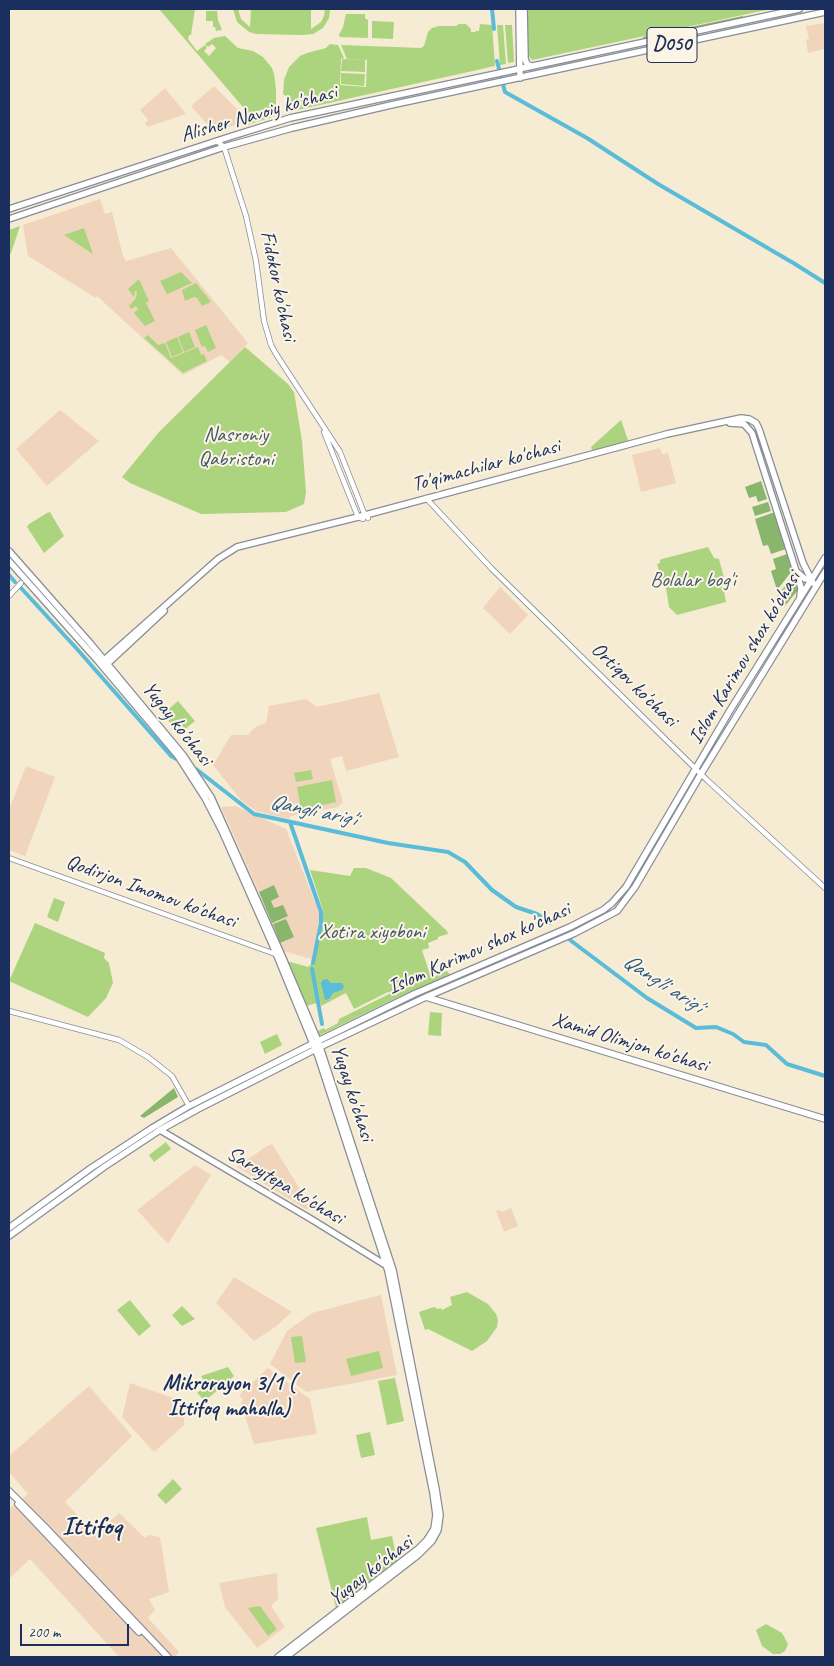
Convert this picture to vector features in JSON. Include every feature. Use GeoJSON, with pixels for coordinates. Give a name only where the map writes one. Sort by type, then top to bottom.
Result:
{"type":"FeatureCollection","features":[{"type":"Feature","properties":{"kind":"main road"},"geometry":{"type":"LineString","coordinates":[[518,9],[522,60],[531,66]]}},
{"type":"Feature","properties":{"kind":"main road"},"geometry":{"type":"LineString","coordinates":[[520,78],[524,9]]}},
{"type":"Feature","properties":{"kind":"main road","name":"Alisher Navoiy ko'chasi"},"geometry":{"type":"LineString","coordinates":[[9,209],[290,118],[800,9]]}},
{"type":"Feature","properties":{"kind":"main road","name":"Alisher Navoiy ko'chasi"},"geometry":{"type":"LineString","coordinates":[[9,219],[224,147],[337,117],[825,12]]}},
{"type":"Feature","properties":{"kind":"main road"},"geometry":{"type":"LineString","coordinates":[[521,68],[533,75]]}},
{"type":"Feature","properties":{"kind":"main road"},"geometry":{"type":"LineString","coordinates":[[51,196],[54,204]]}},
{"type":"Feature","properties":{"kind":"main road","name":"To'qimachilar ko'chasi"},"geometry":{"type":"LineString","coordinates":[[104,664],[218,559],[234,548],[364,517],[667,434],[742,418],[749,419],[759,429],[803,563],[812,580],[812,592]]}},
{"type":"Feature","properties":{"kind":"main road","name":"To'qimachilar ko'chasi"},"geometry":{"type":"LineString","coordinates":[[427,500],[667,438],[735,422],[744,424],[752,433],[796,571],[801,588],[799,599]]}},
{"type":"Feature","properties":{"kind":"main road"},"geometry":{"type":"LineString","coordinates":[[773,498],[777,500],[781,495]]}},
{"type":"Feature","properties":{"kind":"main road","name":"Yugay ko'chasi"},"geometry":{"type":"LineString","coordinates":[[9,551],[183,755],[211,797],[316,1045],[393,1270],[436,1489],[440,1515],[438,1530],[430,1544],[418,1556],[286,1657]]}},
{"type":"Feature","properties":{"kind":"main road","name":"Islom Karimov shox ko'chasi"},"geometry":{"type":"LineString","coordinates":[[9,1228],[160,1130],[316,1045],[414,994],[587,919],[612,903],[626,887],[825,558]]}},
{"type":"Feature","properties":{"kind":"main road","name":"Yugay ko'chasi"},"geometry":{"type":"LineString","coordinates":[[9,561],[104,664]]}},
{"type":"Feature","properties":{"kind":"main road"},"geometry":{"type":"LineString","coordinates":[[803,563],[806,567],[813,569],[821,565]]}},
{"type":"Feature","properties":{"kind":"main road"},"geometry":{"type":"LineString","coordinates":[[796,571],[805,579],[812,580],[824,573]]}},
{"type":"Feature","properties":{"kind":"main road","name":"Islom Karimov shox ko'chasi"},"geometry":{"type":"LineString","coordinates":[[9,1236],[39,1209],[91,1168],[189,1106],[316,1045],[595,923],[621,907],[635,887],[701,774],[824,573]]}},
{"type":"Feature","properties":{"kind":"main road"},"geometry":{"type":"LineString","coordinates":[[523,947],[529,950],[526,954]]}},
{"type":"Feature","properties":{"kind":"main road","name":"Xamid Olimjon ko'chasi"},"geometry":{"type":"LineString","coordinates":[[426,997],[825,1119]]}},
{"type":"Feature","properties":{"kind":"main road","name":"Yugay ko'chasi"},"geometry":{"type":"LineString","coordinates":[[278,1657],[418,1549],[430,1536],[434,1529],[436,1518],[433,1493],[387,1266],[316,1045]]}},
{"type":"Feature","properties":{"kind":"main road","name":"Saroytepa ko'chasi"},"geometry":{"type":"LineString","coordinates":[[160,1130],[393,1270]]}},
{"type":"Feature","properties":{"kind":"main road"},"geometry":{"type":"LineString","coordinates":[[9,1492],[48,1537],[163,1657]]}},
{"type":"Feature","properties":{"kind":"main road"},"geometry":{"type":"LineString","coordinates":[[9,1492],[45,1527],[168,1657]]}},
{"type":"Feature","properties":{"kind":"street"},"geometry":{"type":"LineString","coordinates":[[217,141],[224,147]]}},
{"type":"Feature","properties":{"kind":"street","name":"Fidokor ko'chasi"},"geometry":{"type":"LineString","coordinates":[[224,147],[249,229],[256,261],[267,335],[276,354],[340,452],[364,517]]}},
{"type":"Feature","properties":{"kind":"street","name":"Fidokor ko'chasi"},"geometry":{"type":"LineString","coordinates":[[320,421],[364,517]]}},
{"type":"Feature","properties":{"kind":"street","name":"Ortiqov ko'chasi"},"geometry":{"type":"LineString","coordinates":[[427,500],[492,569],[701,774],[825,888]]}},
{"type":"Feature","properties":{"kind":"street"},"geometry":{"type":"LineString","coordinates":[[9,596],[21,583],[22,576]]}},
{"type":"Feature","properties":{"kind":"street"},"geometry":{"type":"LineString","coordinates":[[21,583],[29,583]]}},
{"type":"Feature","properties":{"kind":"street","name":"Qodirjon Imomov ko'chasi"},"geometry":{"type":"LineString","coordinates":[[9,858],[279,956]]}},
{"type":"Feature","properties":{"kind":"street"},"geometry":{"type":"LineString","coordinates":[[9,1011],[118,1040],[153,1060],[172,1076],[189,1106]]}},
{"type":"Feature","properties":{"kind":"shaded area"},"geometry":{"type":"Polygon","coordinates":[[[825,23],[825,49],[808,53],[806,40],[809,39],[806,26],[825,23]]]}},
{"type":"Feature","properties":{"kind":"shaded area"},"geometry":{"type":"Polygon","coordinates":[[[214,86],[245,117],[246,122],[213,131],[191,106],[214,86]]]}},
{"type":"Feature","properties":{"kind":"shaded area"},"geometry":{"type":"Polygon","coordinates":[[[165,88],[186,114],[148,127],[145,123],[148,120],[140,110],[165,88]]]}},
{"type":"Feature","properties":{"kind":"shaded area"},"geometry":{"type":"Polygon","coordinates":[[[100,199],[105,214],[112,212],[123,256],[126,261],[171,248],[248,343],[230,362],[221,355],[183,375],[97,296],[96,298],[28,256],[23,225],[100,199]]]}},
{"type":"Feature","properties":{"kind":"shaded area"},"geometry":{"type":"Polygon","coordinates":[[[60,410],[99,441],[47,486],[16,449],[60,410]]]}},
{"type":"Feature","properties":{"kind":"shaded area"},"geometry":{"type":"Polygon","coordinates":[[[660,448],[662,454],[668,453],[676,483],[641,492],[632,455],[660,448]]]}},
{"type":"Feature","properties":{"kind":"shaded area"},"geometry":{"type":"Polygon","coordinates":[[[500,587],[528,615],[510,634],[483,608],[500,587]]]}},
{"type":"Feature","properties":{"kind":"shaded area"},"geometry":{"type":"Polygon","coordinates":[[[379,693],[399,757],[346,771],[342,756],[330,759],[343,802],[338,807],[291,816],[289,819],[256,811],[241,800],[213,765],[231,735],[249,735],[257,726],[266,723],[269,706],[306,699],[317,707],[379,693]]]}},
{"type":"Feature","properties":{"kind":"shaded area"},"geometry":{"type":"Polygon","coordinates":[[[26,766],[55,777],[25,856],[9,850],[9,810],[26,766]]]}},
{"type":"Feature","properties":{"kind":"shaded area"},"geometry":{"type":"Polygon","coordinates":[[[235,806],[286,829],[320,917],[312,959],[283,951],[221,807],[235,806]]]}},
{"type":"Feature","properties":{"kind":"shaded area"},"geometry":{"type":"Polygon","coordinates":[[[272,1144],[311,1207],[307,1210],[237,1167],[272,1144]]]}},
{"type":"Feature","properties":{"kind":"shaded area"},"geometry":{"type":"Polygon","coordinates":[[[195,1165],[211,1175],[168,1244],[137,1210],[195,1165]]]}},
{"type":"Feature","properties":{"kind":"shaded area"},"geometry":{"type":"Polygon","coordinates":[[[511,1208],[518,1226],[504,1232],[496,1211],[500,1210],[502,1212],[511,1208]]]}},
{"type":"Feature","properties":{"kind":"shaded area"},"geometry":{"type":"Polygon","coordinates":[[[234,1277],[292,1312],[275,1327],[254,1341],[216,1303],[234,1277]]]}},
{"type":"Feature","properties":{"kind":"shaded area"},"geometry":{"type":"Polygon","coordinates":[[[381,1295],[397,1375],[306,1392],[270,1364],[287,1331],[312,1313],[381,1295]]]}},
{"type":"Feature","properties":{"kind":"shaded area"},"geometry":{"type":"Polygon","coordinates":[[[268,1368],[310,1399],[317,1434],[254,1444],[241,1404],[243,1399],[239,1395],[268,1368]]]}},
{"type":"Feature","properties":{"kind":"shaded area"},"geometry":{"type":"Polygon","coordinates":[[[130,1383],[179,1400],[186,1415],[184,1425],[154,1452],[122,1417],[130,1383]]]}},
{"type":"Feature","properties":{"kind":"shaded area"},"geometry":{"type":"Polygon","coordinates":[[[89,1386],[132,1436],[65,1502],[95,1534],[119,1513],[145,1538],[148,1535],[160,1537],[169,1592],[149,1599],[155,1610],[148,1618],[179,1652],[175,1657],[119,1657],[30,1559],[9,1579],[9,1509],[28,1494],[9,1472],[9,1456],[89,1386]]]}},
{"type":"Feature","properties":{"kind":"shaded area"},"geometry":{"type":"Polygon","coordinates":[[[277,1573],[278,1599],[271,1606],[285,1627],[257,1648],[225,1607],[219,1583],[277,1573]]]}},
{"type":"Feature","properties":{"kind":"green space"},"geometry":{"type":"Polygon","coordinates":[[[159,9],[195,9],[191,35],[189,35],[188,39],[197,51],[205,45],[207,48],[204,51],[209,56],[216,48],[212,44],[208,47],[205,44],[214,38],[225,36],[238,48],[253,51],[263,57],[272,68],[274,74],[276,107],[248,113],[159,9]]]}},
{"type":"Feature","properties":{"kind":"green space"},"geometry":{"type":"Polygon","coordinates":[[[233,9],[238,9],[241,19],[250,27],[251,9],[311,9],[311,29],[321,22],[325,9],[330,9],[330,11],[329,18],[323,28],[313,34],[302,35],[256,34],[249,32],[237,22],[233,9]]]}},
{"type":"Feature","properties":{"kind":"green space"},"geometry":{"type":"Polygon","coordinates":[[[528,9],[771,9],[532,60],[528,55],[528,9]]]}},
{"type":"Feature","properties":{"kind":"green space"},"geometry":{"type":"Polygon","coordinates":[[[206,11],[217,11],[222,30],[216,31],[215,27],[213,27],[213,21],[206,21],[206,11]]]}},
{"type":"Feature","properties":{"kind":"green space"},"geometry":{"type":"Polygon","coordinates":[[[346,14],[365,14],[365,18],[368,20],[368,38],[340,37],[346,14]]]}},
{"type":"Feature","properties":{"kind":"green space"},"geometry":{"type":"Polygon","coordinates":[[[743,16],[743,18],[643,39],[643,37],[743,16]]]}},
{"type":"Feature","properties":{"kind":"green space"},"geometry":{"type":"Polygon","coordinates":[[[372,21],[394,22],[393,39],[372,38],[372,21]]]}},
{"type":"Feature","properties":{"kind":"green space"},"geometry":{"type":"Polygon","coordinates":[[[466,24],[471,29],[471,32],[479,31],[480,24],[492,25],[495,66],[293,111],[291,102],[288,103],[287,97],[283,94],[284,80],[289,67],[300,56],[307,53],[326,48],[330,44],[338,45],[344,58],[341,59],[340,85],[366,87],[367,60],[347,59],[341,45],[421,48],[424,46],[428,32],[432,28],[456,26],[466,24]]]}},
{"type":"Feature","properties":{"kind":"green space"},"geometry":{"type":"Polygon","coordinates":[[[497,25],[503,25],[506,64],[500,65],[497,25]]]}},
{"type":"Feature","properties":{"kind":"green space"},"geometry":{"type":"Polygon","coordinates":[[[505,25],[512,25],[514,62],[508,63],[505,25]]]}},
{"type":"Feature","properties":{"kind":"green space"},"geometry":{"type":"Polygon","coordinates":[[[342,59],[365,60],[365,72],[341,71],[342,59]]]}},
{"type":"Feature","properties":{"kind":"green space"},"geometry":{"type":"Polygon","coordinates":[[[341,73],[365,74],[364,86],[341,84],[341,73]]]}},
{"type":"Feature","properties":{"kind":"green space"},"geometry":{"type":"Polygon","coordinates":[[[274,112],[275,116],[247,125],[246,120],[250,119],[250,117],[274,112]]]}},
{"type":"Feature","properties":{"kind":"green space"},"geometry":{"type":"Polygon","coordinates":[[[20,226],[11,253],[9,256],[9,230],[20,226]]]}},
{"type":"Feature","properties":{"kind":"green space"},"geometry":{"type":"Polygon","coordinates":[[[84,228],[93,254],[64,235],[84,228]]]}},
{"type":"Feature","properties":{"kind":"green space"},"geometry":{"type":"Polygon","coordinates":[[[181,272],[192,283],[167,294],[160,281],[181,272]]]}},
{"type":"Feature","properties":{"kind":"green space"},"geometry":{"type":"Polygon","coordinates":[[[139,279],[149,301],[146,303],[155,321],[145,326],[134,313],[138,309],[136,306],[131,309],[129,306],[136,298],[137,291],[135,291],[134,297],[128,289],[139,279]]]}},
{"type":"Feature","properties":{"kind":"green space"},"geometry":{"type":"Polygon","coordinates":[[[196,283],[211,302],[202,306],[197,298],[194,297],[185,301],[182,290],[196,283]]]}},
{"type":"Feature","properties":{"kind":"green space"},"geometry":{"type":"Polygon","coordinates":[[[206,325],[216,348],[208,352],[205,346],[202,347],[195,330],[206,325]]]}},
{"type":"Feature","properties":{"kind":"green space"},"geometry":{"type":"Polygon","coordinates":[[[189,332],[195,347],[184,352],[178,337],[189,332]]]}},
{"type":"Feature","properties":{"kind":"green space"},"geometry":{"type":"Polygon","coordinates":[[[148,335],[158,345],[165,343],[171,358],[169,359],[198,347],[201,355],[204,354],[207,361],[183,373],[144,338],[148,335]]]}},
{"type":"Feature","properties":{"kind":"green space"},"geometry":{"type":"Polygon","coordinates":[[[177,337],[183,352],[172,357],[166,342],[177,337]]]}},
{"type":"Feature","properties":{"kind":"green space","name":"Nasroniy Qabristoni"},"geometry":{"type":"Polygon","coordinates":[[[245,347],[288,384],[294,392],[302,441],[306,492],[304,504],[286,512],[201,514],[130,483],[122,477],[159,432],[245,347]]]}},
{"type":"Feature","properties":{"kind":"green space"},"geometry":{"type":"Polygon","coordinates":[[[621,420],[629,443],[600,451],[599,449],[592,450],[591,447],[621,420]]]}},
{"type":"Feature","properties":{"kind":"green space"},"geometry":{"type":"Polygon","coordinates":[[[761,481],[767,499],[758,502],[756,496],[749,498],[745,487],[761,481]]]}},
{"type":"Feature","properties":{"kind":"green space"},"geometry":{"type":"Polygon","coordinates":[[[768,502],[771,511],[755,516],[752,507],[768,502]]]}},
{"type":"Feature","properties":{"kind":"green space"},"geometry":{"type":"Polygon","coordinates":[[[50,512],[64,536],[44,553],[27,527],[50,512]]]}},
{"type":"Feature","properties":{"kind":"green space"},"geometry":{"type":"Polygon","coordinates":[[[775,512],[786,549],[771,554],[768,545],[763,546],[755,519],[775,512]]]}},
{"type":"Feature","properties":{"kind":"green space","name":"Bolalar bog'i"},"geometry":{"type":"Polygon","coordinates":[[[708,547],[714,558],[719,559],[726,585],[723,586],[726,602],[677,615],[669,607],[666,588],[664,588],[657,564],[662,559],[708,547]]]}},
{"type":"Feature","properties":{"kind":"green space"},"geometry":{"type":"Polygon","coordinates":[[[787,554],[792,571],[777,590],[771,571],[776,569],[773,559],[787,554]]]}},
{"type":"Feature","properties":{"kind":"green space"},"geometry":{"type":"Polygon","coordinates":[[[794,574],[798,590],[784,607],[775,599],[794,574]]]}},
{"type":"Feature","properties":{"kind":"green space"},"geometry":{"type":"Polygon","coordinates":[[[178,701],[195,721],[179,734],[163,714],[178,701]]]}},
{"type":"Feature","properties":{"kind":"green space"},"geometry":{"type":"Polygon","coordinates":[[[311,770],[313,779],[296,782],[294,773],[311,770]]]}},
{"type":"Feature","properties":{"kind":"green space"},"geometry":{"type":"Polygon","coordinates":[[[332,780],[336,802],[301,810],[297,787],[332,780]]]}},
{"type":"Feature","properties":{"kind":"green space","name":"Xotira xiyoboni"},"geometry":{"type":"Polygon","coordinates":[[[354,868],[366,868],[391,878],[447,931],[448,934],[428,943],[429,948],[422,950],[431,978],[447,971],[451,976],[401,996],[320,1035],[316,1032],[324,1028],[325,1030],[338,1023],[339,1019],[391,993],[388,992],[354,1009],[346,993],[321,1006],[320,1002],[306,1006],[287,961],[308,967],[311,964],[323,910],[310,870],[350,876],[354,868]]]}},
{"type":"Feature","properties":{"kind":"green space"},"geometry":{"type":"Polygon","coordinates":[[[274,885],[279,897],[271,901],[274,908],[283,905],[288,916],[272,923],[259,892],[274,885]]]}},
{"type":"Feature","properties":{"kind":"green space"},"geometry":{"type":"Polygon","coordinates":[[[54,898],[65,902],[58,922],[47,917],[54,898]]]}},
{"type":"Feature","properties":{"kind":"green space"},"geometry":{"type":"Polygon","coordinates":[[[286,919],[294,937],[280,943],[273,924],[286,919]]]}},
{"type":"Feature","properties":{"kind":"green space"},"geometry":{"type":"Polygon","coordinates":[[[35,923],[105,953],[104,958],[109,963],[113,983],[106,998],[88,1017],[9,981],[35,923]]]}},
{"type":"Feature","properties":{"kind":"green space"},"geometry":{"type":"Polygon","coordinates":[[[430,1012],[442,1013],[441,1036],[428,1035],[430,1012]]]}},
{"type":"Feature","properties":{"kind":"green space"},"geometry":{"type":"Polygon","coordinates":[[[277,1034],[282,1045],[265,1054],[260,1042],[277,1034]]]}},
{"type":"Feature","properties":{"kind":"green space"},"geometry":{"type":"Polygon","coordinates":[[[174,1088],[178,1097],[144,1118],[140,1116],[174,1088]]]}},
{"type":"Feature","properties":{"kind":"green space"},"geometry":{"type":"Polygon","coordinates":[[[166,1142],[171,1149],[154,1162],[149,1155],[166,1142]]]}},
{"type":"Feature","properties":{"kind":"green space"},"geometry":{"type":"Polygon","coordinates":[[[467,1292],[488,1304],[498,1320],[497,1327],[487,1341],[472,1351],[428,1329],[425,1330],[419,1312],[434,1307],[441,1308],[442,1310],[452,1305],[450,1297],[467,1292]]]}},
{"type":"Feature","properties":{"kind":"green space"},"geometry":{"type":"Polygon","coordinates":[[[130,1300],[151,1326],[139,1336],[117,1310],[130,1300]]]}},
{"type":"Feature","properties":{"kind":"green space"},"geometry":{"type":"Polygon","coordinates":[[[182,1306],[195,1319],[182,1326],[172,1315],[182,1306]]]}},
{"type":"Feature","properties":{"kind":"green space"},"geometry":{"type":"Polygon","coordinates":[[[302,1336],[306,1362],[295,1363],[291,1337],[302,1336]]]}},
{"type":"Feature","properties":{"kind":"green space"},"geometry":{"type":"Polygon","coordinates":[[[379,1351],[383,1368],[351,1376],[346,1359],[379,1351]]]}},
{"type":"Feature","properties":{"kind":"green space"},"geometry":{"type":"Polygon","coordinates":[[[228,1367],[234,1376],[205,1401],[197,1393],[207,1385],[201,1376],[228,1367]]]}},
{"type":"Feature","properties":{"kind":"green space"},"geometry":{"type":"Polygon","coordinates":[[[395,1378],[404,1421],[387,1425],[378,1381],[395,1378]]]}},
{"type":"Feature","properties":{"kind":"green space"},"geometry":{"type":"Polygon","coordinates":[[[370,1432],[375,1455],[361,1458],[356,1435],[370,1432]]]}},
{"type":"Feature","properties":{"kind":"green space"},"geometry":{"type":"Polygon","coordinates":[[[173,1479],[182,1489],[166,1504],[157,1495],[173,1479]]]}},
{"type":"Feature","properties":{"kind":"green space"},"geometry":{"type":"Polygon","coordinates":[[[367,1517],[371,1540],[392,1536],[397,1561],[356,1592],[357,1594],[345,1600],[345,1603],[339,1608],[338,1606],[336,1608],[316,1528],[367,1517]]]}},
{"type":"Feature","properties":{"kind":"green space"},"geometry":{"type":"Polygon","coordinates":[[[260,1606],[276,1628],[268,1636],[248,1608],[260,1606]]]}},
{"type":"Feature","properties":{"kind":"green space"},"geometry":{"type":"Polygon","coordinates":[[[766,1624],[782,1633],[788,1644],[785,1651],[780,1654],[773,1654],[762,1646],[756,1630],[766,1624]]]}},
{"type":"Feature","properties":{"kind":"water"},"geometry":{"type":"Polygon","coordinates":[[[327,979],[331,983],[342,983],[344,987],[325,1000],[321,983],[327,979]]]}},
{"type":"Feature","properties":{"kind":"waterway"},"geometry":{"type":"LineString","coordinates":[[492,9],[494,29]]}},
{"type":"Feature","properties":{"kind":"waterway"},"geometry":{"type":"LineString","coordinates":[[497,61],[505,92],[587,138],[658,184],[825,283]]}},
{"type":"Feature","properties":{"kind":"waterway","name":"Qangli arig'i"},"geometry":{"type":"LineString","coordinates":[[9,575],[15,582]]}},
{"type":"Feature","properties":{"kind":"waterway","name":"Qangli arig'i"},"geometry":{"type":"LineString","coordinates":[[21,588],[171,756],[180,761]]}},
{"type":"Feature","properties":{"kind":"waterway","name":"Qangli arig'i"},"geometry":{"type":"LineString","coordinates":[[196,769],[254,814],[388,843],[448,852],[465,862],[492,890],[516,907],[537,914],[550,923]]}},
{"type":"Feature","properties":{"kind":"waterway"},"geometry":{"type":"LineString","coordinates":[[290,822],[321,912],[321,923],[313,963]]}},
{"type":"Feature","properties":{"kind":"waterway","name":"Qang'li arig'i"},"geometry":{"type":"LineString","coordinates":[[570,940],[647,998],[696,1028],[716,1027],[733,1034],[744,1042],[766,1045],[787,1064],[825,1076]]}},
{"type":"Feature","properties":{"kind":"waterway"},"geometry":{"type":"LineString","coordinates":[[312,969],[322,1024]]}},
{"type":"Feature","properties":{"kind":"district","name":"Mikrorayon 3/1 ( Ittifoq mahalla)"},"geometry":{"type":"Point","coordinates":[229,1396]}},
{"type":"Feature","properties":{"kind":"district","name":"Ittifoq"},"geometry":{"type":"Point","coordinates":[92,1527]}}]}
